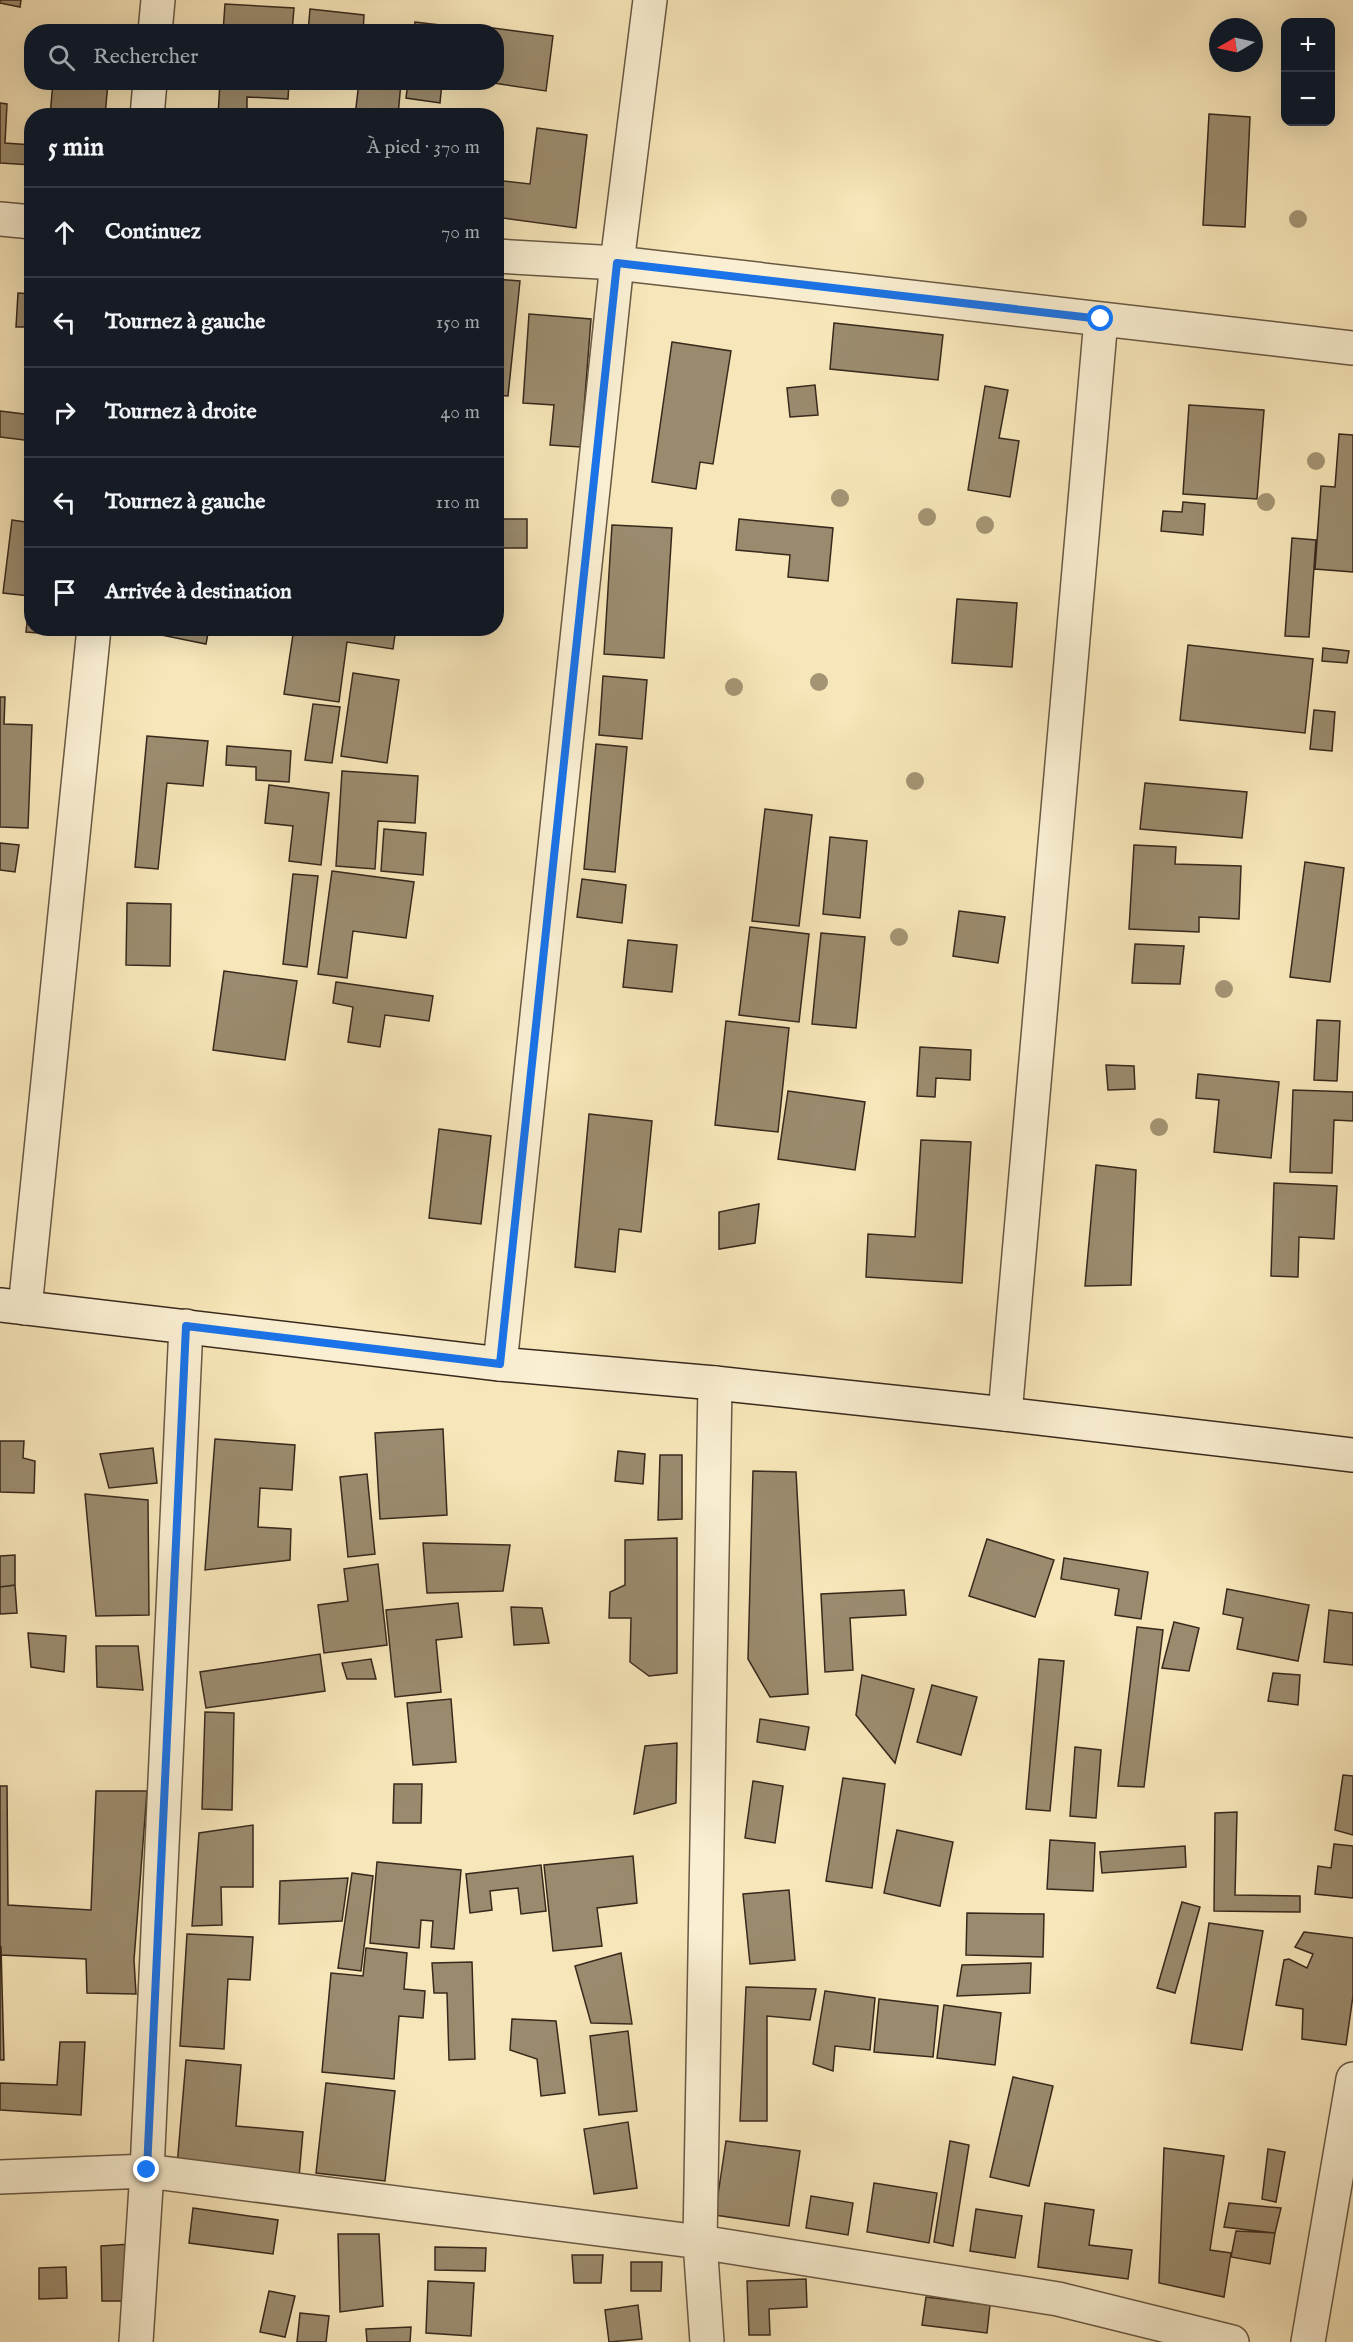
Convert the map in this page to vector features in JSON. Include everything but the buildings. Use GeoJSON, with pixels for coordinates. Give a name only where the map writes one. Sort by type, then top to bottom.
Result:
{"type":"FeatureCollection","features":[{"type":"Feature","properties":{"kind":"street"},"geometry":{"type":"LineString","coordinates":[[156,24],[159,0]]}},
{"type":"Feature","properties":{"kind":"street"},"geometry":{"type":"LineString","coordinates":[[500,1364],[617,263],[650,0]]}},
{"type":"Feature","properties":{"kind":"street"},"geometry":{"type":"LineString","coordinates":[[148,108],[149,90]]}},
{"type":"Feature","properties":{"kind":"street"},"geometry":{"type":"LineString","coordinates":[[0,219],[24,221]]}},
{"type":"Feature","properties":{"kind":"street"},"geometry":{"type":"LineString","coordinates":[[504,256],[617,263],[1353,348]]}},
{"type":"Feature","properties":{"kind":"street"},"geometry":{"type":"LineString","coordinates":[[1005,1414],[1101,319]]}},
{"type":"Feature","properties":{"kind":"street"},"geometry":{"type":"LineString","coordinates":[[93,636],[12,1306],[500,1364],[715,1383],[1353,1455]]}},
{"type":"Feature","properties":{"kind":"street"},"geometry":{"type":"LineString","coordinates":[[136,2342],[147,2170],[186,1326]]}},
{"type":"Feature","properties":{"kind":"street"},"geometry":{"type":"LineString","coordinates":[[707,2342],[700,2242],[715,1383]]}},
{"type":"Feature","properties":{"kind":"street"},"geometry":{"type":"LineString","coordinates":[[1308,2342],[1353,2079]]}},
{"type":"Feature","properties":{"kind":"street"},"geometry":{"type":"LineString","coordinates":[[0,2177],[147,2170],[700,2242],[1058,2299],[1232,2342]]}},
{"type":"Feature","properties":{"kind":"route"},"geometry":{"type":"LineString","coordinates":[[147,2170],[186,1326],[500,1364],[617,263],[1101,319]]}}]}
